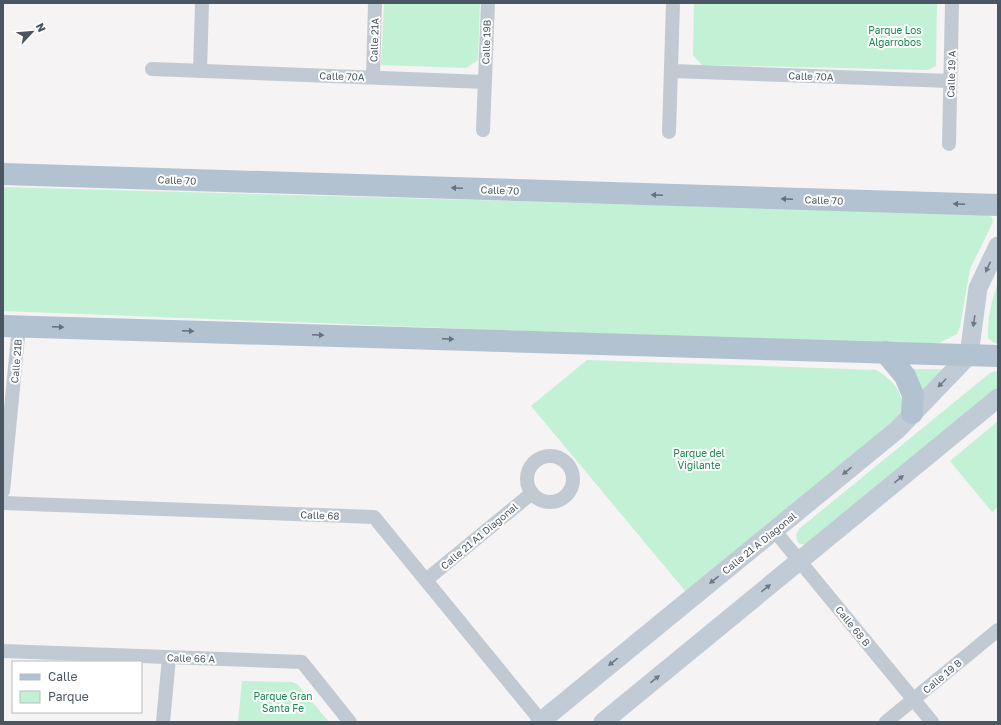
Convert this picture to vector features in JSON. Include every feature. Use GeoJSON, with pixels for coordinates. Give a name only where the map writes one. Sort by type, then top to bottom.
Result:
{"type":"FeatureCollection","features":[{"type":"Feature","properties":{"kind":"main road","name":"Calle 70"},"geometry":{"type":"LineString","coordinates":[[3,174],[998,205]]}},
{"type":"Feature","properties":{"kind":"main road"},"geometry":{"type":"LineString","coordinates":[[969,355],[978,288],[998,246]]}},
{"type":"Feature","properties":{"kind":"main road"},"geometry":{"type":"LineString","coordinates":[[11,326],[998,356]]}},
{"type":"Feature","properties":{"kind":"main road"},"geometry":{"type":"LineString","coordinates":[[885,352],[905,376],[913,395],[912,413]]}},
{"type":"Feature","properties":{"kind":"main road","name":"Calle 21 A Diagonal"},"geometry":{"type":"LineString","coordinates":[[541,721],[897,430],[969,355]]}},
{"type":"Feature","properties":{"kind":"main road"},"geometry":{"type":"LineString","coordinates":[[603,722],[998,398]]}},
{"type":"Feature","properties":{"kind":"street"},"geometry":{"type":"LineString","coordinates":[[200,71],[202,3]]}},
{"type":"Feature","properties":{"kind":"street","name":"Calle 21A"},"geometry":{"type":"LineString","coordinates":[[373,77],[376,3]]}},
{"type":"Feature","properties":{"kind":"street","name":"Calle 19B"},"geometry":{"type":"LineString","coordinates":[[483,130],[488,3]]}},
{"type":"Feature","properties":{"kind":"street"},"geometry":{"type":"LineString","coordinates":[[669,132],[673,3]]}},
{"type":"Feature","properties":{"kind":"street","name":"Calle 19 A"},"geometry":{"type":"LineString","coordinates":[[949,144],[952,3]]}},
{"type":"Feature","properties":{"kind":"street","name":"Calle 70A"},"geometry":{"type":"LineString","coordinates":[[152,69],[485,82]]}},
{"type":"Feature","properties":{"kind":"street","name":"Calle 70A"},"geometry":{"type":"LineString","coordinates":[[671,70],[950,81]]}},
{"type":"Feature","properties":{"kind":"street","name":"Calle 21B"},"geometry":{"type":"LineString","coordinates":[[3,491],[11,326]]}},
{"type":"Feature","properties":{"kind":"street","name":"Calle 21 A1 Diagonal"},"geometry":{"type":"LineString","coordinates":[[426,580],[532,493]]}},
{"type":"Feature","properties":{"kind":"street","name":"Calle 68"},"geometry":{"type":"LineString","coordinates":[[3,503],[374,517],[541,721]]}},
{"type":"Feature","properties":{"kind":"street","name":"Calle 68 B"},"geometry":{"type":"LineString","coordinates":[[774,530],[932,722]]}},
{"type":"Feature","properties":{"kind":"street","name":"Calle 19 B"},"geometry":{"type":"LineString","coordinates":[[886,722],[998,630]]}},
{"type":"Feature","properties":{"kind":"street","name":"Calle 66 A"},"geometry":{"type":"LineString","coordinates":[[3,651],[302,662],[350,722]]}},
{"type":"Feature","properties":{"kind":"street"},"geometry":{"type":"LineString","coordinates":[[163,722],[169,658]]}},
{"type":"Feature","properties":{"kind":"green space"},"geometry":{"type":"Polygon","coordinates":[[[384,3],[480,3],[478,60],[466,68],[381,65],[384,3]]]}},
{"type":"Feature","properties":{"kind":"green space","name":"Parque Los Algarrobos"},"geometry":{"type":"Polygon","coordinates":[[[694,3],[937,3],[936,66],[928,70],[702,65],[693,55],[694,3]]]}},
{"type":"Feature","properties":{"kind":"green space"},"geometry":{"type":"Polygon","coordinates":[[[3,187],[985,214],[992,217],[993,222],[970,269],[960,327],[957,334],[939,343],[918,346],[3,311],[3,187]]]}},
{"type":"Feature","properties":{"kind":"green space"},"geometry":{"type":"Polygon","coordinates":[[[998,282],[998,344],[988,338],[988,323],[990,309],[998,282]]]}},
{"type":"Feature","properties":{"kind":"green space","name":"Parque del Vigilante"},"geometry":{"type":"Polygon","coordinates":[[[587,360],[876,370],[887,377],[896,387],[900,393],[902,406],[900,413],[893,423],[686,592],[531,406],[587,360]]]}},
{"type":"Feature","properties":{"kind":"green space"},"geometry":{"type":"Polygon","coordinates":[[[910,369],[958,369],[922,400],[910,369]]]}},
{"type":"Feature","properties":{"kind":"green space"},"geometry":{"type":"Polygon","coordinates":[[[996,371],[998,373],[998,390],[805,545],[798,543],[796,535],[799,529],[990,373],[996,371]]]}},
{"type":"Feature","properties":{"kind":"green space"},"geometry":{"type":"Polygon","coordinates":[[[998,421],[998,507],[992,512],[950,461],[998,421]]]}},
{"type":"Feature","properties":{"kind":"green space","name":"Parque Gran Santa Fe"},"geometry":{"type":"Polygon","coordinates":[[[242,681],[292,682],[298,685],[329,722],[238,722],[242,681]]]}}]}
